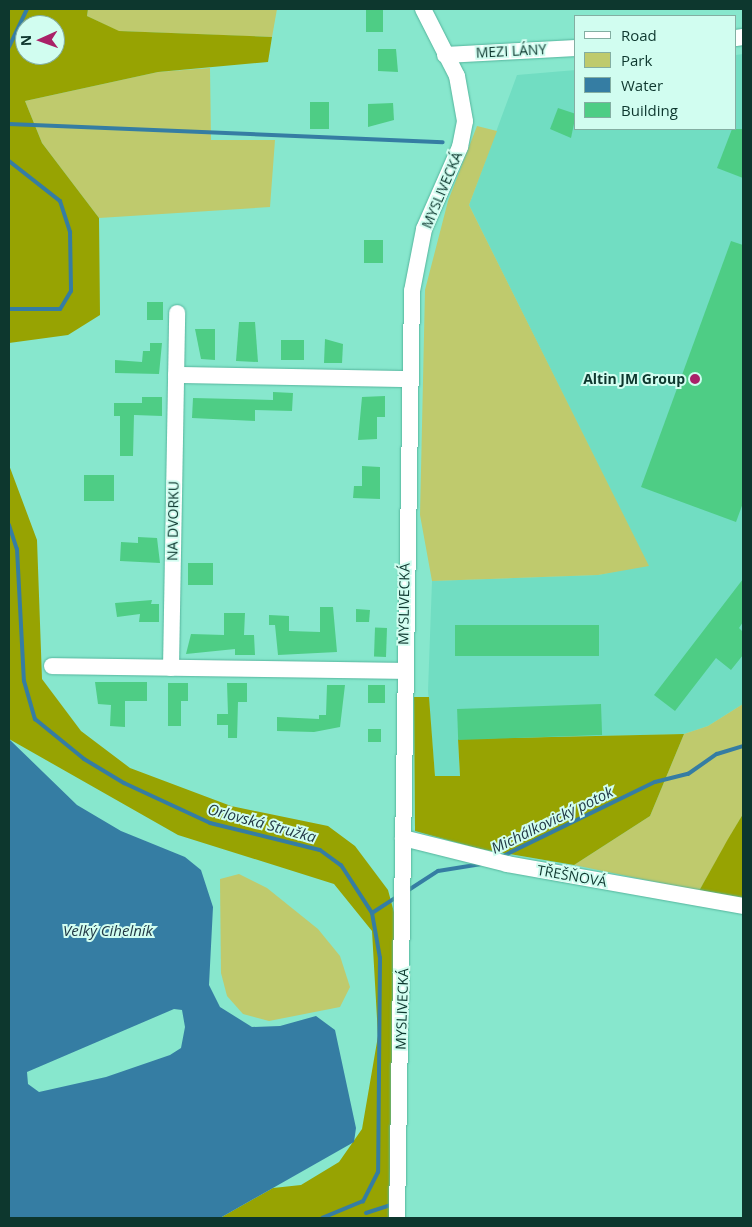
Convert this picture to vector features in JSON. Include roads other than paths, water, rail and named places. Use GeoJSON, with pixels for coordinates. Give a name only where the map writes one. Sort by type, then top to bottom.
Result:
{"type":"FeatureCollection","features":[{"type":"Feature","properties":{"kind":"street","name":"MYSLIVECKÁ"},"geometry":{"type":"LineString","coordinates":[[397,1218],[404,912],[403,670],[407,379],[412,291],[424,229],[460,147],[465,121],[457,76],[423,9]]}},
{"type":"Feature","properties":{"kind":"street","name":"MEZI LÁNY"},"geometry":{"type":"LineString","coordinates":[[445,55],[574,48]]}},
{"type":"Feature","properties":{"kind":"street","name":"NA DVORKU"},"geometry":{"type":"LineString","coordinates":[[171,668],[177,313]]}},
{"type":"Feature","properties":{"kind":"street"},"geometry":{"type":"LineString","coordinates":[[176,375],[407,379]]}},
{"type":"Feature","properties":{"kind":"street"},"geometry":{"type":"LineString","coordinates":[[52,666],[403,670]]}},
{"type":"Feature","properties":{"kind":"street","name":"TŘEŠŇOVÁ"},"geometry":{"type":"LineString","coordinates":[[403,838],[507,864],[743,906]]}},
{"type":"Feature","properties":{"kind":"water","name":"Velký Cihelník"},"geometry":{"type":"Polygon","coordinates":[[[9,739],[77,805],[121,831],[185,857],[201,870],[213,907],[209,985],[220,1007],[252,1027],[280,1026],[316,1016],[335,1030],[356,1128],[354,1142],[220,1218],[9,1218],[9,739]],[[174,1009],[27,1072],[28,1084],[39,1092],[106,1077],[170,1055],[181,1048],[185,1027],[182,1010],[174,1009]]]}},
{"type":"Feature","properties":{"kind":"waterway","name":"Orlovská Stružka"},"geometry":{"type":"LineString","coordinates":[[9,47],[27,9]]}},
{"type":"Feature","properties":{"kind":"waterway"},"geometry":{"type":"LineString","coordinates":[[9,124],[443,142]]}},
{"type":"Feature","properties":{"kind":"waterway","name":"Orlovská Stružka"},"geometry":{"type":"LineString","coordinates":[[9,161],[60,201],[70,232],[71,291],[60,309],[9,309]]}},
{"type":"Feature","properties":{"kind":"waterway","name":"Orlovská Stružka"},"geometry":{"type":"LineString","coordinates":[[9,525],[17,549],[24,681],[35,719],[84,759],[124,783],[210,823],[320,850],[341,865],[372,913],[380,958],[378,1172],[363,1201],[322,1218]]}},
{"type":"Feature","properties":{"kind":"waterway","name":"Michálkovický potok"},"geometry":{"type":"LineString","coordinates":[[501,857],[655,782],[688,774],[717,754],[743,746]]}},
{"type":"Feature","properties":{"kind":"waterway","name":"Michálkovický potok"},"geometry":{"type":"LineString","coordinates":[[407,891],[438,871],[481,864]]}},
{"type":"Feature","properties":{"kind":"waterway","name":"Michálkovický potok"},"geometry":{"type":"LineString","coordinates":[[372,913],[397,897]]}},
{"type":"Feature","properties":{"kind":"waterway","name":"Michálkovický potok"},"geometry":{"type":"LineString","coordinates":[[366,1213],[393,1204]]}},
{"type":"Feature","properties":{"kind":"place","name":"Altin JM Group"},"geometry":{"type":"Point","coordinates":[695,379]}}]}
